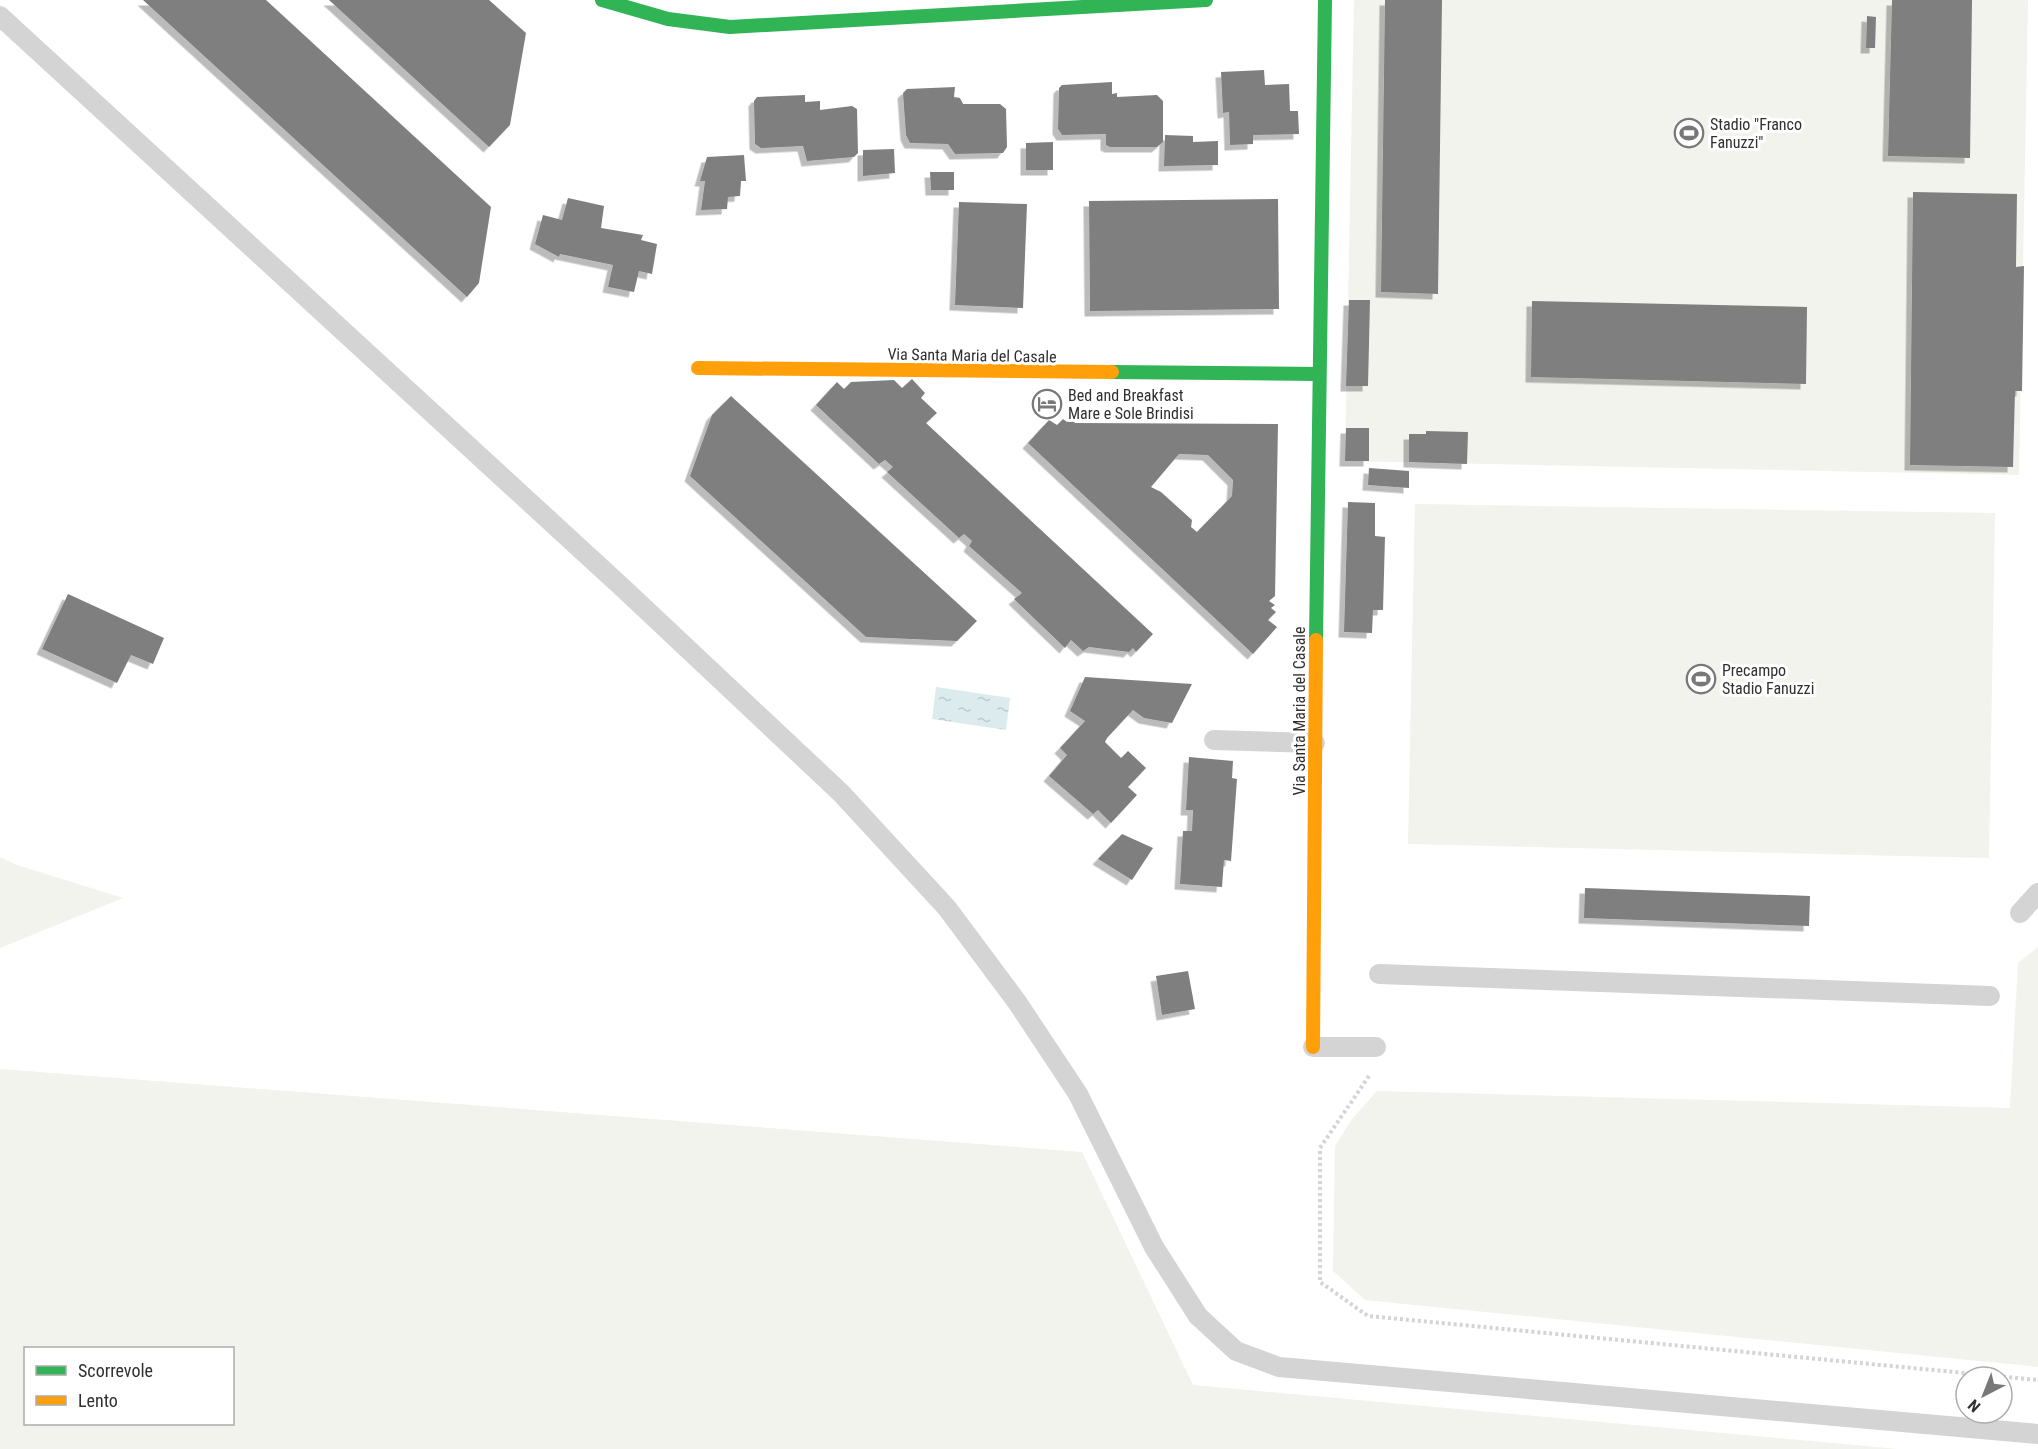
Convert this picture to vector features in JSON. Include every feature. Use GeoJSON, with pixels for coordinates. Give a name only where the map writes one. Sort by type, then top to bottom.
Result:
{"type":"FeatureCollection","features":[{"type":"Feature","properties":{"kind":"street"},"geometry":{"type":"LineString","coordinates":[[602,0],[668,19],[730,27],[1206,0]]}},
{"type":"Feature","properties":{"kind":"street","name":"Via Santa Maria del Casale"},"geometry":{"type":"LineString","coordinates":[[1313,1047],[1318,375],[1325,0]]}},
{"type":"Feature","properties":{"kind":"street","name":"Via Santa Maria del Casale"},"geometry":{"type":"LineString","coordinates":[[698,368],[1318,375]]}},
{"type":"Feature","properties":{"kind":"lane"},"geometry":{"type":"LineString","coordinates":[[0,16],[842,793],[946,908],[1017,1002],[1078,1094],[1154,1247],[1198,1316],[1236,1350],[1279,1367],[2038,1434]]}},
{"type":"Feature","properties":{"kind":"lane"},"geometry":{"type":"LineString","coordinates":[[1214,740],[1315,743]]}},
{"type":"Feature","properties":{"kind":"lane"},"geometry":{"type":"LineString","coordinates":[[2020,913],[2038,893]]}},
{"type":"Feature","properties":{"kind":"lane"},"geometry":{"type":"LineString","coordinates":[[1379,974],[1990,996]]}},
{"type":"Feature","properties":{"kind":"lane"},"geometry":{"type":"LineString","coordinates":[[1313,1047],[1376,1047]]}},
{"type":"Feature","properties":{"kind":"path"},"geometry":{"type":"LineString","coordinates":[[1370,1073],[1320,1148],[1320,1282],[1368,1316],[2038,1380]]}},
{"type":"Feature","properties":{"kind":"shaded area","name":"Stadio \"Franco Fanuzzi\""},"geometry":{"type":"Polygon","coordinates":[[[1354,0],[2028,0],[2019,475],[1345,461],[1354,0]]]}},
{"type":"Feature","properties":{"kind":"shaded area","name":"Precampo Stadio Fanuzzi"},"geometry":{"type":"Polygon","coordinates":[[[1415,504],[1995,513],[1989,858],[1408,844],[1415,504]]]}},
{"type":"Feature","properties":{"kind":"shaded area"},"geometry":{"type":"Polygon","coordinates":[[[0,857],[17,865],[123,898],[0,948],[0,857]]]}},
{"type":"Feature","properties":{"kind":"shaded area"},"geometry":{"type":"Polygon","coordinates":[[[2038,947],[2038,1367],[1365,1300],[1333,1271],[1335,1146],[1352,1119],[1377,1091],[2010,1108],[2018,963],[2038,947]]]}},
{"type":"Feature","properties":{"kind":"shaded area"},"geometry":{"type":"Polygon","coordinates":[[[0,1069],[1082,1152],[1193,1385],[1898,1449],[0,1449],[0,1069]]]}},
{"type":"Feature","properties":{"kind":"water"},"geometry":{"type":"Polygon","coordinates":[[[936,687],[1010,698],[1006,730],[932,719],[936,687]]]}},
{"type":"Feature","properties":{"kind":"building"},"geometry":{"type":"Polygon","coordinates":[[[143,0],[266,0],[491,207],[479,283],[467,297],[143,0]]]}},
{"type":"Feature","properties":{"kind":"building"},"geometry":{"type":"Polygon","coordinates":[[[329,0],[489,0],[526,33],[510,125],[489,147],[329,0]]]}},
{"type":"Feature","properties":{"kind":"building"},"geometry":{"type":"Polygon","coordinates":[[[1385,0],[1442,0],[1438,294],[1381,292],[1385,0]]]}},
{"type":"Feature","properties":{"kind":"building"},"geometry":{"type":"Polygon","coordinates":[[[1892,0],[1972,0],[1970,158],[1888,156],[1892,0]]]}},
{"type":"Feature","properties":{"kind":"building"},"geometry":{"type":"Polygon","coordinates":[[[1867,16],[1876,17],[1875,48],[1866,48],[1867,16]]]}},
{"type":"Feature","properties":{"kind":"building"},"geometry":{"type":"Polygon","coordinates":[[[1264,70],[1265,85],[1289,84],[1290,111],[1298,111],[1299,134],[1253,135],[1253,144],[1230,145],[1229,112],[1223,113],[1221,72],[1264,70]]]}},
{"type":"Feature","properties":{"kind":"building"},"geometry":{"type":"Polygon","coordinates":[[[1112,82],[1112,94],[1117,93],[1117,97],[1157,95],[1163,101],[1163,142],[1157,147],[1110,147],[1106,145],[1106,134],[1062,135],[1058,129],[1059,88],[1062,85],[1112,82]]]}},
{"type":"Feature","properties":{"kind":"building"},"geometry":{"type":"Polygon","coordinates":[[[955,87],[954,97],[960,98],[963,104],[1000,104],[1006,109],[1007,147],[1003,153],[955,154],[948,144],[910,143],[906,135],[903,93],[907,89],[955,87]]]}},
{"type":"Feature","properties":{"kind":"building"},"geometry":{"type":"Polygon","coordinates":[[[805,95],[805,102],[820,101],[820,110],[852,106],[857,109],[858,153],[854,157],[807,161],[803,146],[761,148],[755,144],[754,101],[757,97],[805,95]]]}},
{"type":"Feature","properties":{"kind":"building"},"geometry":{"type":"Polygon","coordinates":[[[1165,135],[1193,136],[1193,142],[1218,141],[1218,165],[1164,166],[1165,135]]]}},
{"type":"Feature","properties":{"kind":"building"},"geometry":{"type":"Polygon","coordinates":[[[1053,142],[1053,170],[1026,170],[1026,143],[1053,142]]]}},
{"type":"Feature","properties":{"kind":"building"},"geometry":{"type":"Polygon","coordinates":[[[894,149],[895,173],[863,176],[863,150],[894,149]]]}},
{"type":"Feature","properties":{"kind":"building"},"geometry":{"type":"Polygon","coordinates":[[[744,155],[746,181],[741,181],[740,196],[728,197],[727,209],[701,210],[705,181],[700,181],[707,157],[744,155]]]}},
{"type":"Feature","properties":{"kind":"building"},"geometry":{"type":"Polygon","coordinates":[[[930,172],[954,172],[954,190],[931,190],[930,172]]]}},
{"type":"Feature","properties":{"kind":"building"},"geometry":{"type":"Polygon","coordinates":[[[1913,192],[2017,194],[2016,267],[2024,266],[2022,391],[2015,391],[2013,467],[1910,465],[1913,192]]]}},
{"type":"Feature","properties":{"kind":"building"},"geometry":{"type":"Polygon","coordinates":[[[568,198],[604,206],[601,228],[643,235],[641,240],[657,244],[652,274],[639,271],[634,292],[608,287],[613,265],[560,254],[559,257],[535,244],[543,215],[562,220],[568,198]]]}},
{"type":"Feature","properties":{"kind":"building"},"geometry":{"type":"Polygon","coordinates":[[[1278,199],[1279,309],[1090,311],[1089,201],[1278,199]]]}},
{"type":"Feature","properties":{"kind":"building"},"geometry":{"type":"Polygon","coordinates":[[[959,202],[1027,204],[1023,308],[955,305],[959,202]]]}},
{"type":"Feature","properties":{"kind":"building"},"geometry":{"type":"Polygon","coordinates":[[[1349,300],[1370,300],[1368,386],[1346,386],[1349,300]]]}},
{"type":"Feature","properties":{"kind":"building"},"geometry":{"type":"Polygon","coordinates":[[[1532,301],[1807,307],[1806,384],[1531,377],[1532,301]]]}},
{"type":"Feature","properties":{"kind":"building"},"geometry":{"type":"Polygon","coordinates":[[[912,379],[925,393],[921,398],[937,413],[926,423],[1153,634],[1136,652],[1133,648],[1129,652],[1089,647],[1083,651],[1071,640],[1065,648],[1014,599],[1022,593],[969,546],[972,541],[964,534],[959,538],[887,472],[893,467],[885,460],[879,464],[816,405],[837,382],[844,389],[851,382],[894,380],[902,388],[912,379]]]}},
{"type":"Feature","properties":{"kind":"building"},"geometry":{"type":"Polygon","coordinates":[[[731,396],[977,621],[957,641],[866,637],[690,476],[712,415],[731,396]]]}},
{"type":"Feature","properties":{"kind":"building"},"geometry":{"type":"Polygon","coordinates":[[[1071,418],[1075,423],[1278,424],[1275,596],[1269,601],[1275,605],[1271,608],[1276,612],[1268,620],[1277,627],[1253,654],[1028,443],[1049,420],[1057,425],[1063,419],[1067,422],[1071,418]],[[1179,454],[1151,487],[1161,492],[1192,520],[1191,527],[1197,532],[1232,496],[1233,480],[1208,455],[1179,454]]]}},
{"type":"Feature","properties":{"kind":"building"},"geometry":{"type":"Polygon","coordinates":[[[1346,428],[1369,428],[1369,461],[1345,461],[1346,428]]]}},
{"type":"Feature","properties":{"kind":"building"},"geometry":{"type":"Polygon","coordinates":[[[1426,431],[1468,432],[1467,464],[1409,462],[1409,434],[1426,434],[1426,431]]]}},
{"type":"Feature","properties":{"kind":"building"},"geometry":{"type":"Polygon","coordinates":[[[1369,468],[1409,471],[1409,488],[1368,485],[1369,468]]]}},
{"type":"Feature","properties":{"kind":"building"},"geometry":{"type":"Polygon","coordinates":[[[1348,502],[1375,503],[1375,536],[1385,537],[1383,610],[1373,610],[1372,633],[1344,632],[1348,502]]]}},
{"type":"Feature","properties":{"kind":"building"},"geometry":{"type":"Polygon","coordinates":[[[68,594],[164,638],[153,664],[131,655],[117,683],[42,649],[68,594]]]}},
{"type":"Feature","properties":{"kind":"building"},"geometry":{"type":"Polygon","coordinates":[[[1085,677],[1192,684],[1172,723],[1144,718],[1133,710],[1107,738],[1105,742],[1121,758],[1128,751],[1146,768],[1128,787],[1137,795],[1111,823],[1098,810],[1093,814],[1049,776],[1067,755],[1060,748],[1085,721],[1070,711],[1085,677]]]}},
{"type":"Feature","properties":{"kind":"building"},"geometry":{"type":"Polygon","coordinates":[[[1189,757],[1233,761],[1232,778],[1237,779],[1231,861],[1224,860],[1222,887],[1180,884],[1183,831],[1192,831],[1193,810],[1186,810],[1189,757]]]}},
{"type":"Feature","properties":{"kind":"building"},"geometry":{"type":"Polygon","coordinates":[[[1122,834],[1153,848],[1132,880],[1098,859],[1122,834]]]}},
{"type":"Feature","properties":{"kind":"building"},"geometry":{"type":"Polygon","coordinates":[[[1585,888],[1810,896],[1809,926],[1584,918],[1585,888]]]}},
{"type":"Feature","properties":{"kind":"building"},"geometry":{"type":"Polygon","coordinates":[[[1188,971],[1195,1009],[1162,1015],[1156,976],[1188,971]]]}},
{"type":"Feature","properties":{"kind":"traffic: fast"},"geometry":{"type":"LineString","coordinates":[[602,0],[668,19],[730,27],[1206,0]]}},
{"type":"Feature","properties":{"kind":"traffic: fast"},"geometry":{"type":"LineString","coordinates":[[1316,640],[1325,0]]}},
{"type":"Feature","properties":{"kind":"traffic: fast"},"geometry":{"type":"LineString","coordinates":[[1112,372],[1318,374]]}},
{"type":"Feature","properties":{"kind":"traffic: slow"},"geometry":{"type":"LineString","coordinates":[[698,368],[1112,372]]}},
{"type":"Feature","properties":{"kind":"traffic: slow"},"geometry":{"type":"LineString","coordinates":[[1313,1047],[1316,640]]}},
{"type":"Feature","properties":{"kind":"place","name":"Stadio \"Franco Fanuzzi\""},"geometry":{"type":"Point","coordinates":[1689,133]}},
{"type":"Feature","properties":{"kind":"place","name":"Bed and Breakfast Mare e Sole Brindisi"},"geometry":{"type":"Point","coordinates":[1047,404]}},
{"type":"Feature","properties":{"kind":"place","name":"Precampo Stadio Fanuzzi"},"geometry":{"type":"Point","coordinates":[1701,679]}}]}
